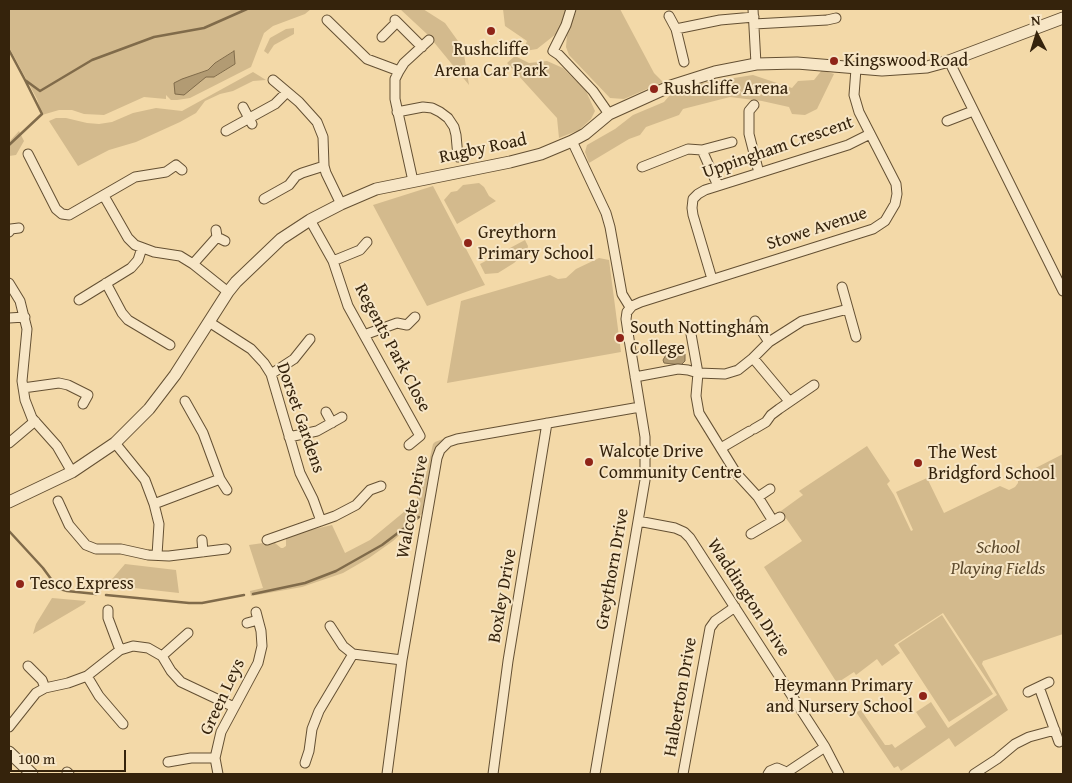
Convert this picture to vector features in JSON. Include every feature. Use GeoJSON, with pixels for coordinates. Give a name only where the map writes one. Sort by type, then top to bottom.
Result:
{"type":"FeatureCollection","features":[{"type":"Feature","properties":{"kind":"street"},"geometry":{"type":"LineString","coordinates":[[571,9],[566,25],[553,51],[559,54],[593,90],[609,114]]}},
{"type":"Feature","properties":{"kind":"street"},"geometry":{"type":"LineString","coordinates":[[669,16],[676,29],[684,62]]}},
{"type":"Feature","properties":{"kind":"street"},"geometry":{"type":"LineString","coordinates":[[676,29],[720,20],[754,17],[827,20],[836,18]]}},
{"type":"Feature","properties":{"kind":"street"},"geometry":{"type":"LineString","coordinates":[[754,17],[756,64]]}},
{"type":"Feature","properties":{"kind":"street","name":"Rugby Road"},"geometry":{"type":"LineString","coordinates":[[9,502],[72,472],[115,443],[149,409],[175,375],[228,292],[270,248],[310,220],[341,204],[376,189],[541,154],[572,142],[609,114],[688,80],[715,72],[756,64],[797,63],[856,69],[927,67],[949,62],[1063,18]]}},
{"type":"Feature","properties":{"kind":"street"},"geometry":{"type":"LineString","coordinates":[[327,20],[346,32],[367,59],[399,71]]}},
{"type":"Feature","properties":{"kind":"street"},"geometry":{"type":"LineString","coordinates":[[382,37],[396,21],[425,43],[404,63],[395,79],[394,88],[413,181]]}},
{"type":"Feature","properties":{"kind":"street"},"geometry":{"type":"LineString","coordinates":[[949,62],[1063,291]]}},
{"type":"Feature","properties":{"kind":"street","name":"Stowe Avenue"},"geometry":{"type":"LineString","coordinates":[[630,307],[712,279],[873,229],[885,221],[895,204],[896,184],[859,112],[854,95],[856,69]]}},
{"type":"Feature","properties":{"kind":"street"},"geometry":{"type":"LineString","coordinates":[[273,80],[311,113],[321,129],[324,142],[324,166],[341,204]]}},
{"type":"Feature","properties":{"kind":"street"},"geometry":{"type":"LineString","coordinates":[[226,131],[251,121],[275,104],[287,92]]}},
{"type":"Feature","properties":{"kind":"street"},"geometry":{"type":"LineString","coordinates":[[754,105],[749,110],[749,134],[759,173]]}},
{"type":"Feature","properties":{"kind":"street"},"geometry":{"type":"LineString","coordinates":[[243,107],[251,121]]}},
{"type":"Feature","properties":{"kind":"street"},"geometry":{"type":"LineString","coordinates":[[398,112],[423,107],[432,108],[448,118],[454,127],[456,135],[455,155]]}},
{"type":"Feature","properties":{"kind":"street"},"geometry":{"type":"LineString","coordinates":[[947,122],[973,110]]}},
{"type":"Feature","properties":{"kind":"street","name":"Uppingham Crescent"},"geometry":{"type":"LineString","coordinates":[[712,279],[692,208],[693,199],[698,194],[848,145],[870,134]]}},
{"type":"Feature","properties":{"kind":"street","name":"Greythorn Drive"},"geometry":{"type":"LineString","coordinates":[[572,142],[606,213],[622,294],[630,307],[626,319],[646,458],[645,480],[595,774]]}},
{"type":"Feature","properties":{"kind":"street"},"geometry":{"type":"LineString","coordinates":[[642,167],[688,149],[702,150],[732,142]]}},
{"type":"Feature","properties":{"kind":"street"},"geometry":{"type":"LineString","coordinates":[[702,150],[718,186]]}},
{"type":"Feature","properties":{"kind":"street"},"geometry":{"type":"LineString","coordinates":[[28,154],[56,209],[62,214],[69,215],[135,177],[166,172],[176,165],[182,170]]}},
{"type":"Feature","properties":{"kind":"street"},"geometry":{"type":"LineString","coordinates":[[264,199],[289,185],[296,176],[324,166]]}},
{"type":"Feature","properties":{"kind":"street"},"geometry":{"type":"LineString","coordinates":[[104,196],[128,238],[142,248],[180,256],[228,292]]}},
{"type":"Feature","properties":{"kind":"street","name":"Regents Park Close"},"geometry":{"type":"LineString","coordinates":[[310,220],[332,261],[348,306],[423,435],[409,445]]}},
{"type":"Feature","properties":{"kind":"street"},"geometry":{"type":"LineString","coordinates":[[193,264],[220,236]]}},
{"type":"Feature","properties":{"kind":"street"},"geometry":{"type":"LineString","coordinates":[[332,261],[360,250],[366,242]]}},
{"type":"Feature","properties":{"kind":"street"},"geometry":{"type":"LineString","coordinates":[[80,300],[135,264],[142,248]]}},
{"type":"Feature","properties":{"kind":"street"},"geometry":{"type":"LineString","coordinates":[[9,283],[20,301],[27,328],[23,388],[28,410],[57,446],[72,472]]}},
{"type":"Feature","properties":{"kind":"street"},"geometry":{"type":"LineString","coordinates":[[106,283],[122,313],[128,320],[164,344]]}},
{"type":"Feature","properties":{"kind":"street"},"geometry":{"type":"LineString","coordinates":[[842,287],[856,337]]}},
{"type":"Feature","properties":{"kind":"street"},"geometry":{"type":"LineString","coordinates":[[635,377],[678,369],[698,374],[725,374],[738,370],[769,342],[802,321],[848,309]]}},
{"type":"Feature","properties":{"kind":"street"},"geometry":{"type":"LineString","coordinates":[[9,318],[24,317]]}},
{"type":"Feature","properties":{"kind":"street"},"geometry":{"type":"LineString","coordinates":[[364,335],[397,323],[407,325],[415,317]]}},
{"type":"Feature","properties":{"kind":"street","name":"Dorset Gardens"},"geometry":{"type":"LineString","coordinates":[[209,322],[251,349],[264,363],[270,374],[300,473],[321,521]]}},
{"type":"Feature","properties":{"kind":"street"},"geometry":{"type":"LineString","coordinates":[[755,322],[769,342]]}},
{"type":"Feature","properties":{"kind":"street"},"geometry":{"type":"LineString","coordinates":[[691,334],[698,374],[696,405],[699,413],[736,473],[758,496],[776,519],[751,534]]}},
{"type":"Feature","properties":{"kind":"street"},"geometry":{"type":"LineString","coordinates":[[270,374],[294,359],[310,339]]}},
{"type":"Feature","properties":{"kind":"street"},"geometry":{"type":"LineString","coordinates":[[753,358],[789,401]]}},
{"type":"Feature","properties":{"kind":"street"},"geometry":{"type":"LineString","coordinates":[[23,388],[59,383],[68,385],[92,395],[83,404]]}},
{"type":"Feature","properties":{"kind":"street"},"geometry":{"type":"LineString","coordinates":[[721,448],[766,422],[771,415],[789,401],[814,385]]}},
{"type":"Feature","properties":{"kind":"street"},"geometry":{"type":"LineString","coordinates":[[186,401],[203,433],[220,479],[227,490]]}},
{"type":"Feature","properties":{"kind":"street","name":"Walcote Drive"},"geometry":{"type":"LineString","coordinates":[[387,774],[402,660],[437,458],[440,450],[448,442],[457,439],[640,407]]}},
{"type":"Feature","properties":{"kind":"street"},"geometry":{"type":"LineString","coordinates":[[326,412],[332,423]]}},
{"type":"Feature","properties":{"kind":"street"},"geometry":{"type":"LineString","coordinates":[[289,437],[317,431],[342,417]]}},
{"type":"Feature","properties":{"kind":"street"},"geometry":{"type":"LineString","coordinates":[[9,442],[35,421]]}},
{"type":"Feature","properties":{"kind":"street","name":"Boxley Drive"},"geometry":{"type":"LineString","coordinates":[[492,774],[508,661],[547,423]]}},
{"type":"Feature","properties":{"kind":"street"},"geometry":{"type":"LineString","coordinates":[[115,443],[145,480],[154,504],[159,524],[157,556]]}},
{"type":"Feature","properties":{"kind":"street"},"geometry":{"type":"LineString","coordinates":[[154,504],[220,479]]}},
{"type":"Feature","properties":{"kind":"street"},"geometry":{"type":"LineString","coordinates":[[267,540],[281,540],[335,516],[356,505],[368,486],[381,486]]}},
{"type":"Feature","properties":{"kind":"street"},"geometry":{"type":"LineString","coordinates":[[758,496],[770,489]]}},
{"type":"Feature","properties":{"kind":"street"},"geometry":{"type":"LineString","coordinates":[[58,501],[69,525],[86,545],[96,549],[121,549],[157,556],[226,550]]}},
{"type":"Feature","properties":{"kind":"street","name":"Waddington Drive"},"geometry":{"type":"LineString","coordinates":[[638,521],[675,528],[684,532],[690,538],[825,747],[838,774]]}},
{"type":"Feature","properties":{"kind":"street"},"geometry":{"type":"LineString","coordinates":[[202,540],[203,552]]}},
{"type":"Feature","properties":{"kind":"street","name":"Halberton Drive"},"geometry":{"type":"LineString","coordinates":[[683,774],[710,628],[715,621],[735,608]]}},
{"type":"Feature","properties":{"kind":"street"},"geometry":{"type":"LineString","coordinates":[[108,610],[108,618],[120,650]]}},
{"type":"Feature","properties":{"kind":"street","name":"Green Leys"},"geometry":{"type":"LineString","coordinates":[[218,774],[215,758],[222,732],[258,663],[262,646],[257,616],[247,623]]}},
{"type":"Feature","properties":{"kind":"street"},"geometry":{"type":"LineString","coordinates":[[330,626],[343,646],[353,654],[402,660]]}},
{"type":"Feature","properties":{"kind":"street"},"geometry":{"type":"LineString","coordinates":[[162,656],[188,633]]}},
{"type":"Feature","properties":{"kind":"street"},"geometry":{"type":"LineString","coordinates":[[9,727],[36,693],[45,688],[68,683],[87,676],[120,650],[133,646],[148,648],[162,656],[171,671],[181,682],[234,707]]}},
{"type":"Feature","properties":{"kind":"street"},"geometry":{"type":"LineString","coordinates":[[304,762],[309,751],[312,729],[319,711],[353,654]]}},
{"type":"Feature","properties":{"kind":"street"},"geometry":{"type":"LineString","coordinates":[[28,666],[42,680],[45,688]]}},
{"type":"Feature","properties":{"kind":"street"},"geometry":{"type":"LineString","coordinates":[[87,676],[99,696],[123,724]]}},
{"type":"Feature","properties":{"kind":"street"},"geometry":{"type":"LineString","coordinates":[[1028,692],[1049,682]]}},
{"type":"Feature","properties":{"kind":"street"},"geometry":{"type":"LineString","coordinates":[[1039,686],[1059,742]]}},
{"type":"Feature","properties":{"kind":"street"},"geometry":{"type":"LineString","coordinates":[[974,774],[998,759],[1015,744],[1029,737],[1055,730]]}},
{"type":"Feature","properties":{"kind":"street"},"geometry":{"type":"LineString","coordinates":[[768,774],[777,768],[784,770],[787,774],[825,747]]}},
{"type":"Feature","properties":{"kind":"street"},"geometry":{"type":"LineString","coordinates":[[9,752],[32,774]]}},
{"type":"Feature","properties":{"kind":"street","name":"Green Leys"},"geometry":{"type":"LineString","coordinates":[[168,762],[191,758],[215,758]]}},
{"type":"Feature","properties":{"kind":"green space"},"geometry":{"type":"Polygon","coordinates":[[[9,9],[311,9],[305,14],[273,26],[264,33],[251,67],[190,98],[171,100],[166,95],[166,99],[144,97],[104,115],[59,110],[42,115],[37,99],[9,47],[9,9]],[[233,51],[208,70],[194,75],[215,77],[235,64],[233,51]]]}},
{"type":"Feature","properties":{"kind":"green space"},"geometry":{"type":"Polygon","coordinates":[[[400,9],[423,9],[445,23],[463,48],[469,85],[428,35],[400,9]]]}},
{"type":"Feature","properties":{"kind":"green space"},"geometry":{"type":"Polygon","coordinates":[[[503,9],[568,9],[561,29],[556,34],[537,49],[525,51],[523,50],[527,41],[505,26],[503,9]]]}},
{"type":"Feature","properties":{"kind":"green space"},"geometry":{"type":"Polygon","coordinates":[[[577,9],[620,9],[654,73],[663,82],[624,99],[610,98],[569,55],[566,47],[567,35],[577,9]]]}},
{"type":"Feature","properties":{"kind":"green space"},"geometry":{"type":"Polygon","coordinates":[[[294,28],[294,34],[274,45],[268,54],[264,51],[270,38],[286,29],[294,28]]]}},
{"type":"Feature","properties":{"kind":"green space"},"geometry":{"type":"Polygon","coordinates":[[[515,56],[529,63],[547,61],[563,68],[586,91],[595,111],[591,119],[579,130],[559,138],[557,118],[507,63],[515,56]]]}},
{"type":"Feature","properties":{"kind":"green space"},"geometry":{"type":"Polygon","coordinates":[[[822,70],[834,74],[817,109],[805,115],[792,114],[789,107],[730,97],[683,109],[679,115],[646,127],[640,135],[629,139],[589,163],[585,152],[587,145],[615,129],[633,115],[664,102],[670,95],[702,83],[753,75],[792,88],[798,81],[814,80],[822,70]]]}},
{"type":"Feature","properties":{"kind":"green space"},"geometry":{"type":"Polygon","coordinates":[[[253,72],[266,80],[253,81],[233,91],[220,94],[205,101],[196,113],[180,122],[136,142],[109,150],[78,166],[49,121],[56,118],[66,118],[99,124],[112,122],[133,113],[156,108],[182,111],[253,72]]]}},
{"type":"Feature","properties":{"kind":"green space"},"geometry":{"type":"Polygon","coordinates":[[[19,131],[24,141],[16,155],[9,156],[9,142],[19,131]]]}},
{"type":"Feature","properties":{"kind":"green space"},"geometry":{"type":"Polygon","coordinates":[[[479,183],[484,187],[489,196],[496,201],[457,224],[444,200],[451,192],[457,191],[463,185],[479,183]]]}},
{"type":"Feature","properties":{"kind":"green space"},"geometry":{"type":"Polygon","coordinates":[[[433,186],[485,285],[427,306],[373,205],[433,186]]]}},
{"type":"Feature","properties":{"kind":"green space"},"geometry":{"type":"Polygon","coordinates":[[[525,240],[528,246],[527,251],[514,263],[498,273],[485,274],[480,264],[525,240]]]}},
{"type":"Feature","properties":{"kind":"green space"},"geometry":{"type":"Polygon","coordinates":[[[599,258],[609,260],[621,352],[447,383],[461,301],[550,275],[558,279],[566,278],[576,269],[599,258]]]}},
{"type":"Feature","properties":{"kind":"green space"},"geometry":{"type":"Polygon","coordinates":[[[443,439],[424,512],[393,541],[343,573],[302,587],[251,596],[250,591],[263,588],[249,545],[270,542],[283,548],[286,546],[286,538],[289,535],[332,525],[345,553],[370,540],[416,502],[418,492],[413,483],[426,475],[433,444],[443,439]]]}},
{"type":"Feature","properties":{"kind":"green space","name":"School Playing Fields"},"geometry":{"type":"Polygon","coordinates":[[[867,446],[890,481],[887,484],[911,531],[913,530],[896,492],[927,478],[944,513],[1000,486],[1009,490],[1018,483],[1018,477],[1063,454],[1063,634],[983,661],[982,664],[1008,710],[955,747],[949,738],[901,771],[898,766],[894,768],[856,712],[861,710],[885,745],[892,744],[895,748],[926,727],[916,712],[931,702],[948,728],[997,695],[943,613],[894,645],[900,653],[882,666],[877,659],[856,675],[854,672],[837,683],[764,567],[802,541],[781,511],[803,495],[799,491],[867,446]]]}},
{"type":"Feature","properties":{"kind":"green space"},"geometry":{"type":"Polygon","coordinates":[[[125,564],[176,570],[179,593],[107,585],[125,564]]]}},
{"type":"Feature","properties":{"kind":"green space"},"geometry":{"type":"Polygon","coordinates":[[[52,598],[86,601],[33,634],[36,624],[52,598]]]}},
{"type":"Feature","properties":{"kind":"green space"},"geometry":{"type":"Polygon","coordinates":[[[942,615],[993,694],[949,722],[898,644],[942,615]]]}},
{"type":"Feature","properties":{"kind":"shaded area"},"geometry":{"type":"Polygon","coordinates":[[[234,51],[235,64],[214,77],[206,77],[184,95],[175,94],[174,83],[208,70],[215,63],[234,51]]]}},
{"type":"Feature","properties":{"kind":"shaded area"},"geometry":{"type":"Polygon","coordinates":[[[673,350],[681,350],[685,354],[685,361],[681,365],[664,363],[663,360],[667,353],[673,350]]]}},
{"type":"Feature","properties":{"kind":"waterway"},"geometry":{"type":"LineString","coordinates":[[9,145],[42,114],[25,80],[40,91],[92,60],[154,37],[204,28],[247,9]]}},
{"type":"Feature","properties":{"kind":"waterway"},"geometry":{"type":"LineString","coordinates":[[9,50],[25,80]]}},
{"type":"Feature","properties":{"kind":"waterway"},"geometry":{"type":"LineString","coordinates":[[253,594],[305,583],[336,571],[382,545],[419,517]]}},
{"type":"Feature","properties":{"kind":"waterway"},"geometry":{"type":"LineString","coordinates":[[9,531],[54,583]]}},
{"type":"Feature","properties":{"kind":"waterway"},"geometry":{"type":"LineString","coordinates":[[60,589],[96,594]]}},
{"type":"Feature","properties":{"kind":"waterway"},"geometry":{"type":"LineString","coordinates":[[106,595],[189,603],[202,603],[244,595]]}},
{"type":"Feature","properties":{"kind":"place","name":"Rushcliffe Arena Car Park"},"geometry":{"type":"Point","coordinates":[491,31]}},
{"type":"Feature","properties":{"kind":"place","name":"Kingswood Road"},"geometry":{"type":"Point","coordinates":[834,61]}},
{"type":"Feature","properties":{"kind":"place","name":"Rushcliffe Arena"},"geometry":{"type":"Point","coordinates":[654,89]}},
{"type":"Feature","properties":{"kind":"place","name":"Greythorn Primary School"},"geometry":{"type":"Point","coordinates":[468,243]}},
{"type":"Feature","properties":{"kind":"place","name":"South Nottingham College"},"geometry":{"type":"Point","coordinates":[620,338]}},
{"type":"Feature","properties":{"kind":"place","name":"Walcote Drive Community Centre"},"geometry":{"type":"Point","coordinates":[589,462]}},
{"type":"Feature","properties":{"kind":"place","name":"The West Bridgford School"},"geometry":{"type":"Point","coordinates":[918,463]}},
{"type":"Feature","properties":{"kind":"place","name":"Tesco Express"},"geometry":{"type":"Point","coordinates":[20,584]}},
{"type":"Feature","properties":{"kind":"place","name":"Heymann Primary and Nursery School"},"geometry":{"type":"Point","coordinates":[923,696]}}]}
